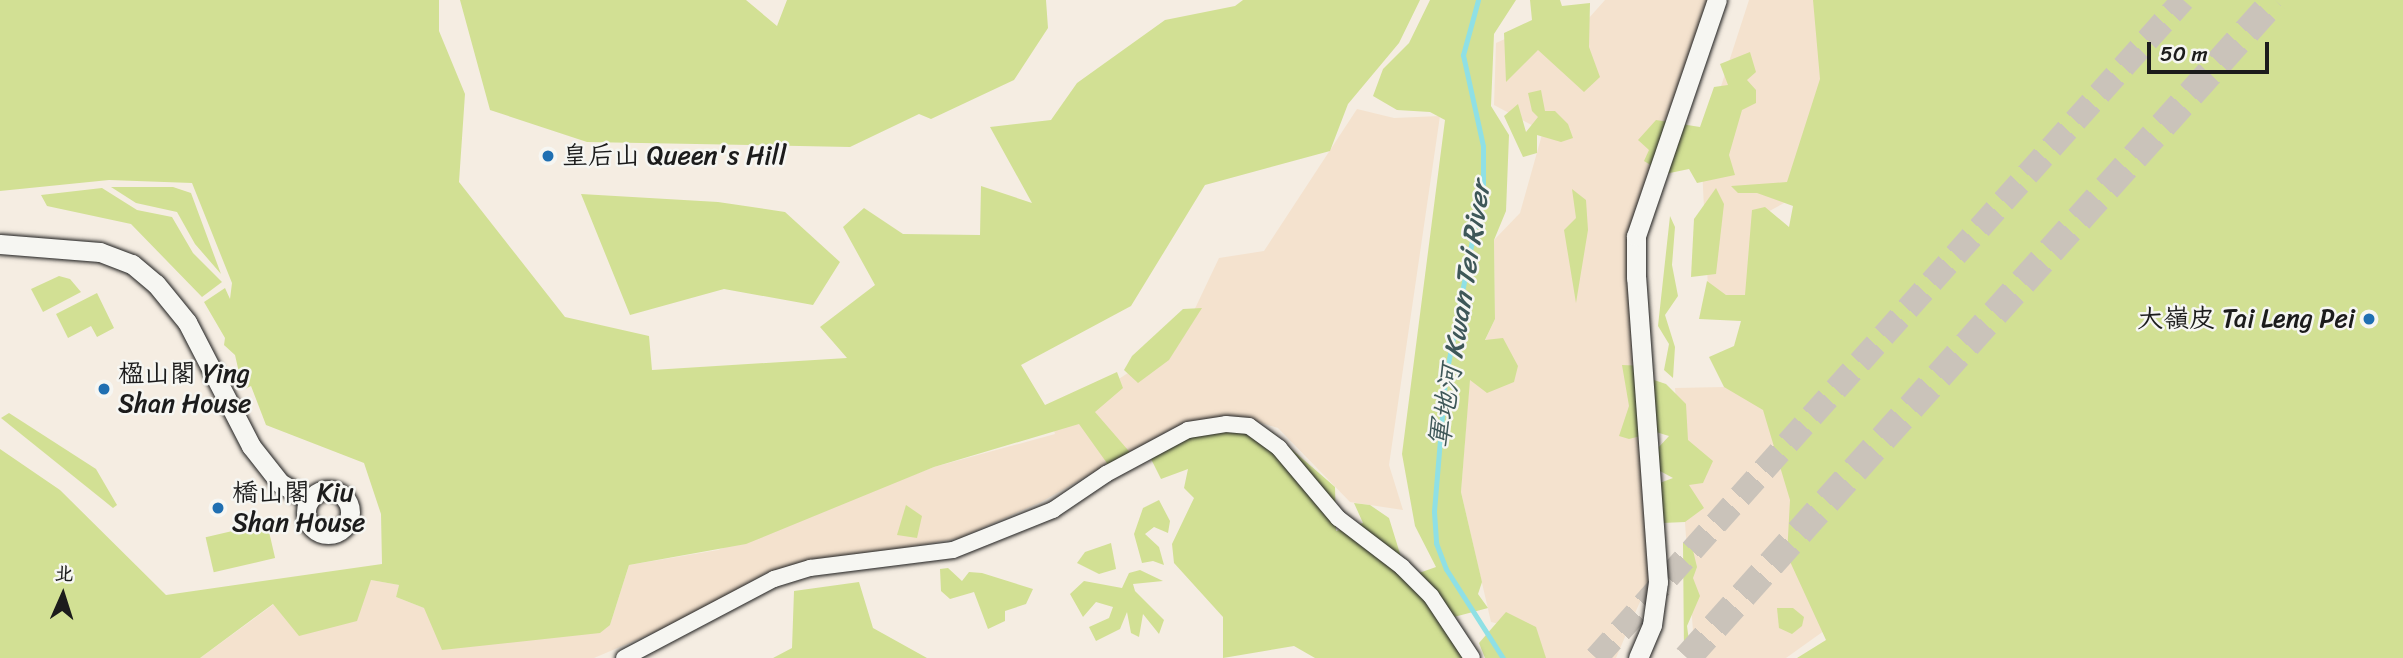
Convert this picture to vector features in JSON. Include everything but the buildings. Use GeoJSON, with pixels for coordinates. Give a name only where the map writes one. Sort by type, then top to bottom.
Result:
{"type":"FeatureCollection","features":[{"type":"Feature","properties":{"kind":"street"},"geometry":{"type":"LineString","coordinates":[[1638,658],[1652,625],[1658,574],[1636,278],[1636,236],[1717,0]]}},
{"type":"Feature","properties":{"kind":"street"},"geometry":{"type":"LineString","coordinates":[[0,244],[100,252],[132,264],[156,284],[187,322],[251,446],[271,473],[310,500]]}},
{"type":"Feature","properties":{"kind":"street"},"geometry":{"type":"LineString","coordinates":[[624,658],[774,579],[810,568],[953,550],[1053,510],[1106,474],[1188,430],[1226,424],[1249,426],[1279,448],[1338,518],[1402,566],[1431,596],[1472,658]]}},
{"type":"Feature","properties":{"kind":"shaded area"},"geometry":{"type":"Polygon","coordinates":[[[1605,0],[1712,0],[1627,252],[1653,571],[1616,658],[1531,658],[1522,629],[1491,622],[1461,492],[1470,373],[1495,319],[1494,240],[1520,213],[1543,131],[1494,105],[1496,43],[1527,29],[1572,37],[1605,0]]]}},
{"type":"Feature","properties":{"kind":"shaded area"},"geometry":{"type":"Polygon","coordinates":[[[1749,0],[1826,0],[1832,57],[1795,197],[1755,219],[1753,308],[1709,308],[1701,148],[1749,0]]]}},
{"type":"Feature","properties":{"kind":"shaded area"},"geometry":{"type":"Polygon","coordinates":[[[1357,109],[1394,118],[1440,116],[1389,465],[1403,510],[1350,502],[1278,428],[1242,417],[1173,428],[1041,502],[960,538],[766,573],[688,618],[594,658],[200,658],[274,604],[371,580],[399,585],[396,597],[424,608],[610,625],[629,565],[718,550],[934,467],[1055,434],[1052,423],[1181,338],[1219,258],[1264,251],[1357,109]]]}},
{"type":"Feature","properties":{"kind":"shaded area"},"geometry":{"type":"Polygon","coordinates":[[[1724,387],[1768,397],[1828,628],[1786,658],[1695,658],[1675,388],[1724,387]]]}},
{"type":"Feature","properties":{"kind":"green space"},"geometry":{"type":"Polygon","coordinates":[[[0,0],[439,0],[439,31],[465,94],[459,182],[565,317],[649,336],[652,370],[847,358],[820,327],[875,285],[843,227],[864,208],[903,234],[980,235],[981,186],[1032,203],[990,127],[1051,120],[1077,83],[1165,20],[1235,6],[1243,0],[1420,0],[1399,43],[1348,104],[1330,151],[1205,185],[1131,306],[1021,365],[1045,405],[1117,372],[1123,388],[1095,412],[1134,457],[1109,466],[1079,424],[934,467],[746,544],[629,565],[610,625],[600,633],[442,650],[424,608],[396,597],[399,585],[371,580],[357,621],[299,636],[273,604],[200,658],[0,658],[0,449],[60,490],[166,595],[382,564],[381,514],[364,463],[266,425],[251,386],[243,390],[235,355],[224,345],[225,338],[204,302],[225,288],[230,299],[232,283],[192,183],[109,180],[0,191],[0,0]]]}},
{"type":"Feature","properties":{"kind":"green space"},"geometry":{"type":"Polygon","coordinates":[[[460,0],[746,0],[777,26],[787,0],[1046,0],[1048,28],[1014,80],[931,119],[919,114],[850,147],[587,142],[490,110],[460,0]]]}},
{"type":"Feature","properties":{"kind":"green space"},"geometry":{"type":"Polygon","coordinates":[[[1430,0],[1516,0],[1494,34],[1491,106],[1509,135],[1506,211],[1494,240],[1495,319],[1485,340],[1503,338],[1518,366],[1514,382],[1487,393],[1470,380],[1461,492],[1482,582],[1478,594],[1488,608],[1454,617],[1472,658],[1315,658],[1294,646],[1223,658],[1223,617],[1174,563],[1172,544],[1194,498],[1184,488],[1188,469],[1161,479],[1151,459],[1178,427],[1242,417],[1273,433],[1335,487],[1336,531],[1363,523],[1354,503],[1370,505],[1389,518],[1401,557],[1419,573],[1436,567],[1415,526],[1402,454],[1445,120],[1430,112],[1397,110],[1373,96],[1383,69],[1409,43],[1430,0]]]}},
{"type":"Feature","properties":{"kind":"green space"},"geometry":{"type":"Polygon","coordinates":[[[1530,0],[1560,0],[1562,6],[1590,3],[1589,47],[1600,77],[1584,92],[1538,50],[1506,82],[1504,33],[1532,20],[1530,0]]]}},
{"type":"Feature","properties":{"kind":"green space"},"geometry":{"type":"Polygon","coordinates":[[[1813,0],[2403,0],[2403,658],[1797,658],[1826,640],[1787,555],[1790,500],[1763,410],[1724,387],[1709,357],[1734,346],[1741,321],[1699,319],[1707,281],[1726,295],[1745,295],[1752,210],[1765,207],[1789,227],[1793,206],[1757,193],[1738,193],[1731,186],[1787,182],[1820,79],[1813,0]]]}},
{"type":"Feature","properties":{"kind":"green space"},"geometry":{"type":"Polygon","coordinates":[[[1750,52],[1756,72],[1747,80],[1756,90],[1756,103],[1742,110],[1729,155],[1735,175],[1697,183],[1689,169],[1665,174],[1644,161],[1649,150],[1638,140],[1656,120],[1700,127],[1714,87],[1728,85],[1720,64],[1750,52]]]}},
{"type":"Feature","properties":{"kind":"green space"},"geometry":{"type":"Polygon","coordinates":[[[1541,90],[1545,111],[1555,111],[1568,124],[1573,138],[1561,142],[1537,135],[1537,153],[1523,157],[1504,116],[1518,104],[1526,132],[1538,117],[1532,111],[1528,93],[1541,90]]]}},
{"type":"Feature","properties":{"kind":"green space"},"geometry":{"type":"Polygon","coordinates":[[[111,187],[173,187],[191,193],[221,274],[195,244],[177,212],[136,203],[111,187]]]}},
{"type":"Feature","properties":{"kind":"green space"},"geometry":{"type":"Polygon","coordinates":[[[102,188],[137,210],[172,217],[193,253],[222,282],[202,297],[131,224],[47,206],[41,195],[102,188]]]}},
{"type":"Feature","properties":{"kind":"green space"},"geometry":{"type":"Polygon","coordinates":[[[1716,188],[1724,204],[1716,274],[1691,277],[1694,219],[1716,188]]]}},
{"type":"Feature","properties":{"kind":"green space"},"geometry":{"type":"Polygon","coordinates":[[[1572,189],[1586,200],[1588,230],[1576,303],[1564,230],[1576,218],[1572,189]]]}},
{"type":"Feature","properties":{"kind":"green space"},"geometry":{"type":"Polygon","coordinates":[[[581,194],[718,202],[785,212],[840,262],[813,305],[724,289],[630,315],[581,194]]]}},
{"type":"Feature","properties":{"kind":"green space"},"geometry":{"type":"Polygon","coordinates":[[[1670,216],[1675,227],[1672,265],[1678,296],[1665,315],[1675,347],[1673,378],[1664,370],[1669,344],[1658,326],[1670,216]]]}},
{"type":"Feature","properties":{"kind":"green space"},"geometry":{"type":"Polygon","coordinates":[[[59,276],[70,279],[81,292],[43,312],[31,289],[59,276]]]}},
{"type":"Feature","properties":{"kind":"green space"},"geometry":{"type":"Polygon","coordinates":[[[97,293],[114,328],[97,337],[91,326],[68,338],[56,314],[97,293]]]}},
{"type":"Feature","properties":{"kind":"green space"},"geometry":{"type":"Polygon","coordinates":[[[1202,308],[1169,360],[1138,383],[1124,370],[1132,356],[1183,309],[1202,308]]]}},
{"type":"Feature","properties":{"kind":"green space"},"geometry":{"type":"Polygon","coordinates":[[[1622,365],[1646,366],[1648,378],[1666,384],[1686,404],[1688,440],[1713,461],[1703,483],[1689,485],[1704,508],[1685,522],[1662,523],[1657,484],[1673,478],[1660,471],[1658,448],[1669,436],[1656,432],[1629,439],[1619,436],[1629,406],[1622,365]]]}},
{"type":"Feature","properties":{"kind":"green space"},"geometry":{"type":"Polygon","coordinates":[[[9,413],[96,469],[117,505],[113,508],[1,418],[9,413]]]}},
{"type":"Feature","properties":{"kind":"green space"},"geometry":{"type":"Polygon","coordinates":[[[1159,500],[1170,521],[1168,533],[1154,527],[1145,534],[1159,547],[1164,565],[1153,561],[1142,563],[1134,534],[1143,508],[1159,500]]]}},
{"type":"Feature","properties":{"kind":"green space"},"geometry":{"type":"Polygon","coordinates":[[[906,505],[922,516],[917,538],[897,535],[906,505]]]}},
{"type":"Feature","properties":{"kind":"green space"},"geometry":{"type":"Polygon","coordinates":[[[267,523],[275,558],[214,572],[206,537],[267,523]]]}},
{"type":"Feature","properties":{"kind":"green space"},"geometry":{"type":"Polygon","coordinates":[[[1691,542],[1697,567],[1693,578],[1700,596],[1687,626],[1689,641],[1684,653],[1683,543],[1691,542]]]}},
{"type":"Feature","properties":{"kind":"green space"},"geometry":{"type":"Polygon","coordinates":[[[1111,543],[1116,569],[1099,574],[1077,563],[1085,552],[1111,543]]]}},
{"type":"Feature","properties":{"kind":"green space"},"geometry":{"type":"Polygon","coordinates":[[[948,568],[962,581],[969,572],[982,573],[1033,589],[1026,604],[1005,611],[1005,621],[988,629],[974,592],[950,599],[941,591],[940,569],[948,568]]]}},
{"type":"Feature","properties":{"kind":"green space"},"geometry":{"type":"Polygon","coordinates":[[[1140,570],[1163,581],[1133,584],[1135,591],[1164,620],[1159,634],[1143,614],[1139,637],[1131,633],[1127,612],[1120,629],[1096,641],[1089,627],[1109,618],[1113,607],[1096,602],[1083,617],[1070,594],[1084,581],[1122,588],[1129,573],[1140,570]]]}},
{"type":"Feature","properties":{"kind":"green space"},"geometry":{"type":"Polygon","coordinates":[[[859,582],[873,628],[927,658],[773,658],[792,648],[794,591],[859,582]]]}},
{"type":"Feature","properties":{"kind":"green space"},"geometry":{"type":"Polygon","coordinates":[[[1777,608],[1793,608],[1804,617],[1802,626],[1792,634],[1779,628],[1777,608]]]}},
{"type":"Feature","properties":{"kind":"green space"},"geometry":{"type":"Polygon","coordinates":[[[1506,612],[1536,627],[1546,658],[1485,658],[1479,643],[1506,612]]]}},
{"type":"Feature","properties":{"kind":"waterway","name":"軍地河 Kwan Tei River"},"geometry":{"type":"LineString","coordinates":[[1478,0],[1463,55],[1483,146],[1483,184],[1445,380],[1434,512],[1436,543],[1446,569],[1503,658]]}},
{"type":"Feature","properties":{"kind":"tunnel"},"geometry":{"type":"LineString","coordinates":[[1596,658],[2183,0]]}},
{"type":"Feature","properties":{"kind":"tunnel"},"geometry":{"type":"LineString","coordinates":[[1687,658],[2275,0]]}},
{"type":"Feature","properties":{"kind":"place","name":"皇后山 Queen's Hill"},"geometry":{"type":"Point","coordinates":[548,156]}},
{"type":"Feature","properties":{"kind":"place","name":"大嶺皮 Tai Leng Pei"},"geometry":{"type":"Point","coordinates":[2369,319]}},
{"type":"Feature","properties":{"kind":"place","name":"楹山閣 Ying Shan House"},"geometry":{"type":"Point","coordinates":[104,389]}},
{"type":"Feature","properties":{"kind":"place","name":"橋山閣 Kiu Shan House"},"geometry":{"type":"Point","coordinates":[218,508]}}]}
